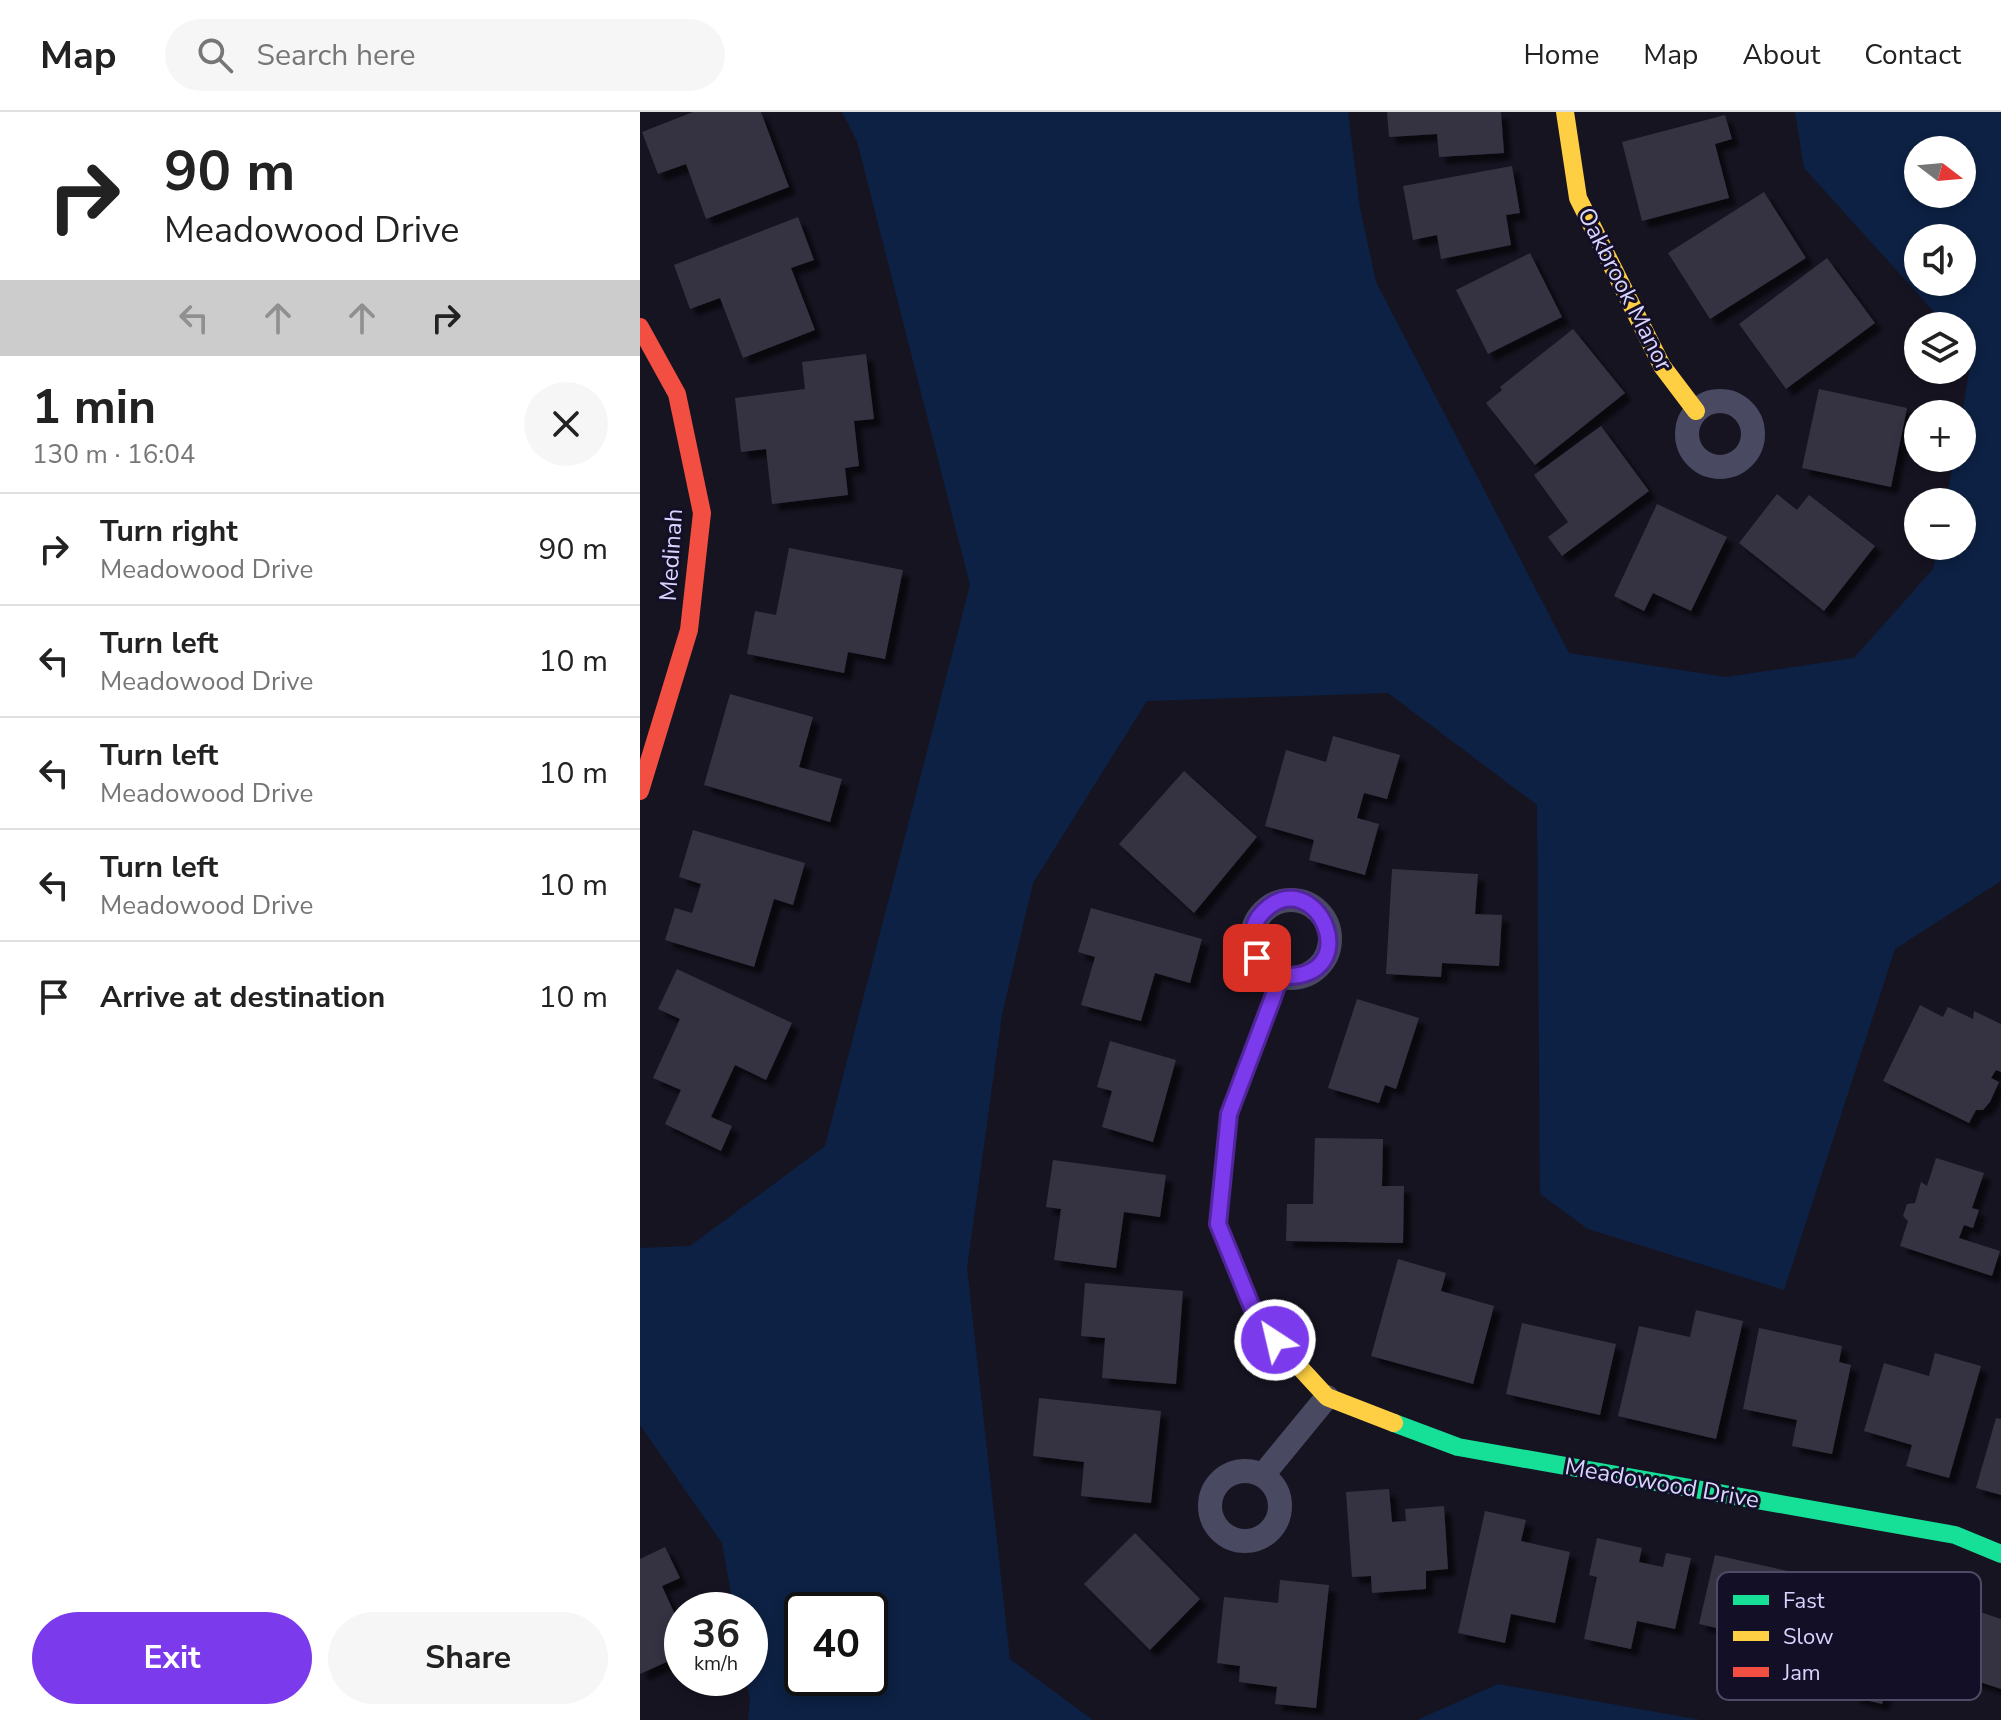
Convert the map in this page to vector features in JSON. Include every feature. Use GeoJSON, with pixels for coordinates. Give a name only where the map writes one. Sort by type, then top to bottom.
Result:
{"type":"FeatureCollection","features":[{"type":"Feature","properties":{"kind":"street","name":"Oakbrook Manor"},"geometry":{"type":"LineString","coordinates":[[1565,112],[1578,198],[1662,366],[1696,411]]}},
{"type":"Feature","properties":{"kind":"street","name":"Medinah"},"geometry":{"type":"LineString","coordinates":[[640,327],[677,394],[702,513],[689,630],[640,791]]}},
{"type":"Feature","properties":{"kind":"street","name":"Meadowood Drive"},"geometry":{"type":"LineString","coordinates":[[1281,976],[1229,1114],[1218,1224],[1258,1322],[1327,1397],[1458,1447],[1955,1535],[2001,1554]]}},
{"type":"Feature","properties":{"kind":"street"},"geometry":{"type":"LineString","coordinates":[[1263,1475],[1327,1397]]}},
{"type":"Feature","properties":{"kind":"water"},"geometry":{"type":"Polygon","coordinates":[[[842,112],[1348,112],[1360,208],[1376,282],[1569,653],[1726,677],[1854,658],[1933,569],[1935,560],[1976,560],[1976,488],[1949,488],[1951,472],[1976,472],[1976,400],[1964,400],[1967,384],[1976,384],[1976,312],[1934,312],[1920,296],[1976,296],[1976,224],[1904,224],[1904,278],[1804,168],[1795,112],[2001,112],[2001,881],[1895,949],[1784,1290],[1588,1229],[1540,1194],[1537,805],[1388,693],[1147,701],[1033,883],[1002,1015],[967,1268],[1010,1659],[1093,1720],[748,1720],[749,1696],[768,1696],[768,1592],[731,1592],[722,1543],[640,1425],[640,1248],[690,1246],[825,1146],[970,585],[857,141],[842,112]]]}},
{"type":"Feature","properties":{"kind":"water"},"geometry":{"type":"Polygon","coordinates":[[[1498,1684],[1701,1720],[1417,1720],[1498,1684]]]}},
{"type":"Feature","properties":{"kind":"building"},"geometry":{"type":"Polygon","coordinates":[[[693,112],[761,112],[789,187],[706,219],[686,164],[658,174],[642,132],[693,112]]]}},
{"type":"Feature","properties":{"kind":"building"},"geometry":{"type":"Polygon","coordinates":[[[1387,112],[1501,112],[1504,153],[1439,157],[1437,134],[1389,137],[1387,112]]]}},
{"type":"Feature","properties":{"kind":"building"},"geometry":{"type":"Polygon","coordinates":[[[1725,115],[1732,139],[1715,144],[1729,198],[1642,221],[1622,142],[1725,115]]]}},
{"type":"Feature","properties":{"kind":"building"},"geometry":{"type":"Polygon","coordinates":[[[1512,166],[1520,213],[1506,215],[1511,245],[1441,259],[1437,235],[1413,240],[1403,186],[1512,166]]]}},
{"type":"Feature","properties":{"kind":"building"},"geometry":{"type":"Polygon","coordinates":[[[1764,192],[1806,258],[1710,319],[1668,253],[1764,192]]]}},
{"type":"Feature","properties":{"kind":"building"},"geometry":{"type":"Polygon","coordinates":[[[798,217],[814,260],[791,268],[815,330],[743,358],[720,298],[690,309],[674,265],[798,217]]]}},
{"type":"Feature","properties":{"kind":"building"},"geometry":{"type":"Polygon","coordinates":[[[1530,253],[1562,317],[1488,354],[1456,290],[1530,253]]]}},
{"type":"Feature","properties":{"kind":"building"},"geometry":{"type":"Polygon","coordinates":[[[1827,258],[1875,323],[1786,389],[1739,324],[1827,258]]]}},
{"type":"Feature","properties":{"kind":"building"},"geometry":{"type":"Polygon","coordinates":[[[1573,329],[1625,393],[1535,465],[1486,403],[1502,390],[1500,387],[1573,329]]]}},
{"type":"Feature","properties":{"kind":"building"},"geometry":{"type":"Polygon","coordinates":[[[866,354],[874,419],[854,421],[859,466],[845,468],[848,495],[772,504],[766,449],[741,452],[735,398],[805,389],[802,362],[866,354]]]}},
{"type":"Feature","properties":{"kind":"building"},"geometry":{"type":"Polygon","coordinates":[[[1819,389],[1904,407],[1904,423],[1891,487],[1802,468],[1819,389]]]}},
{"type":"Feature","properties":{"kind":"building"},"geometry":{"type":"Polygon","coordinates":[[[1601,426],[1649,491],[1562,556],[1548,537],[1568,522],[1534,475],[1601,426]]]}},
{"type":"Feature","properties":{"kind":"building"},"geometry":{"type":"Polygon","coordinates":[[[1777,494],[1797,510],[1809,495],[1875,546],[1824,611],[1739,543],[1777,494]]]}},
{"type":"Feature","properties":{"kind":"building"},"geometry":{"type":"Polygon","coordinates":[[[1657,504],[1727,537],[1691,611],[1653,593],[1644,611],[1614,596],[1657,504]]]}},
{"type":"Feature","properties":{"kind":"building"},"geometry":{"type":"Polygon","coordinates":[[[789,548],[903,570],[885,659],[848,652],[844,673],[747,654],[755,611],[776,615],[789,548]]]}},
{"type":"Feature","properties":{"kind":"building"},"geometry":{"type":"Polygon","coordinates":[[[730,694],[813,717],[799,767],[842,779],[830,822],[704,785],[730,694]]]}},
{"type":"Feature","properties":{"kind":"building"},"geometry":{"type":"Polygon","coordinates":[[[1333,736],[1400,755],[1387,799],[1364,793],[1357,818],[1379,824],[1365,875],[1309,860],[1314,840],[1265,826],[1286,750],[1326,762],[1333,736]]]}},
{"type":"Feature","properties":{"kind":"building"},"geometry":{"type":"Polygon","coordinates":[[[1184,771],[1257,837],[1194,913],[1119,844],[1184,771]]]}},
{"type":"Feature","properties":{"kind":"building"},"geometry":{"type":"Polygon","coordinates":[[[693,830],[805,863],[793,905],[774,899],[754,967],[665,940],[675,908],[692,913],[701,884],[679,877],[693,830]]]}},
{"type":"Feature","properties":{"kind":"building"},"geometry":{"type":"Polygon","coordinates":[[[1392,869],[1478,874],[1475,914],[1502,915],[1499,966],[1442,963],[1441,977],[1386,974],[1392,869]]]}},
{"type":"Feature","properties":{"kind":"building"},"geometry":{"type":"Polygon","coordinates":[[[1091,908],[1202,939],[1190,983],[1155,973],[1141,1021],[1081,1005],[1095,957],[1078,952],[1091,908]]]}},
{"type":"Feature","properties":{"kind":"building"},"geometry":{"type":"Polygon","coordinates":[[[677,969],[792,1023],[766,1080],[735,1065],[711,1117],[732,1126],[721,1151],[665,1124],[681,1090],[653,1078],[680,1019],[658,1009],[677,969]]]}},
{"type":"Feature","properties":{"kind":"building"},"geometry":{"type":"Polygon","coordinates":[[[1357,999],[1419,1018],[1396,1089],[1385,1085],[1379,1103],[1328,1088],[1357,999]]]}},
{"type":"Feature","properties":{"kind":"building"},"geometry":{"type":"Polygon","coordinates":[[[1920,1005],[1943,1017],[1948,1007],[1973,1019],[1974,1011],[2001,1024],[2001,1072],[1996,1070],[1991,1078],[1999,1082],[1990,1102],[1983,1110],[1976,1110],[1969,1123],[1883,1081],[1920,1005]]]}},
{"type":"Feature","properties":{"kind":"building"},"geometry":{"type":"Polygon","coordinates":[[[1110,1041],[1176,1060],[1153,1142],[1102,1127],[1112,1091],[1097,1087],[1110,1041]]]}},
{"type":"Feature","properties":{"kind":"building"},"geometry":{"type":"Polygon","coordinates":[[[1315,1138],[1383,1139],[1382,1186],[1404,1186],[1403,1243],[1286,1241],[1287,1204],[1313,1204],[1315,1138]]]}},
{"type":"Feature","properties":{"kind":"building"},"geometry":{"type":"Polygon","coordinates":[[[1936,1158],[1984,1173],[1972,1208],[1979,1210],[1973,1228],[1964,1225],[1959,1238],[2000,1251],[1992,1276],[1900,1246],[1908,1221],[1903,1216],[1907,1204],[1915,1203],[1921,1182],[1927,1186],[1936,1158]]]}},
{"type":"Feature","properties":{"kind":"building"},"geometry":{"type":"Polygon","coordinates":[[[1053,1160],[1166,1175],[1160,1217],[1124,1212],[1116,1268],[1054,1260],[1061,1209],[1046,1207],[1053,1160]]]}},
{"type":"Feature","properties":{"kind":"building"},"geometry":{"type":"Polygon","coordinates":[[[1398,1259],[1446,1273],[1441,1291],[1494,1306],[1473,1384],[1371,1356],[1398,1259]]]}},
{"type":"Feature","properties":{"kind":"building"},"geometry":{"type":"Polygon","coordinates":[[[1085,1283],[1183,1291],[1176,1384],[1102,1378],[1105,1338],[1081,1336],[1085,1283]]]}},
{"type":"Feature","properties":{"kind":"building"},"geometry":{"type":"Polygon","coordinates":[[[1696,1310],[1743,1321],[1716,1439],[1618,1416],[1639,1326],[1690,1337],[1696,1310]]]}},
{"type":"Feature","properties":{"kind":"building"},"geometry":{"type":"Polygon","coordinates":[[[1522,1323],[1616,1344],[1600,1415],[1506,1394],[1522,1323]]]}},
{"type":"Feature","properties":{"kind":"building"},"geometry":{"type":"Polygon","coordinates":[[[1759,1328],[1842,1346],[1839,1362],[1851,1365],[1832,1454],[1792,1446],[1797,1420],[1743,1409],[1759,1328]]]}},
{"type":"Feature","properties":{"kind":"building"},"geometry":{"type":"Polygon","coordinates":[[[1935,1353],[1981,1366],[1949,1478],[1906,1466],[1912,1445],[1864,1431],[1884,1363],[1929,1376],[1935,1353]]]}},
{"type":"Feature","properties":{"kind":"building"},"geometry":{"type":"Polygon","coordinates":[[[1039,1398],[1161,1411],[1151,1503],[1081,1496],[1084,1462],[1033,1456],[1039,1398]]]}},
{"type":"Feature","properties":{"kind":"building"},"geometry":{"type":"Polygon","coordinates":[[[1996,1418],[2001,1419],[2001,1495],[1976,1488],[1996,1418]]]}},
{"type":"Feature","properties":{"kind":"building"},"geometry":{"type":"Polygon","coordinates":[[[1389,1489],[1392,1522],[1406,1521],[1405,1509],[1444,1506],[1448,1569],[1426,1571],[1426,1589],[1372,1593],[1371,1576],[1352,1577],[1346,1492],[1389,1489]]]}},
{"type":"Feature","properties":{"kind":"building"},"geometry":{"type":"Polygon","coordinates":[[[1485,1511],[1526,1520],[1521,1541],[1570,1552],[1555,1623],[1511,1614],[1505,1643],[1458,1633],[1485,1511]]]}},
{"type":"Feature","properties":{"kind":"building"},"geometry":{"type":"Polygon","coordinates":[[[1135,1533],[1200,1599],[1150,1650],[1084,1584],[1135,1533]]]}},
{"type":"Feature","properties":{"kind":"building"},"geometry":{"type":"Polygon","coordinates":[[[1597,1538],[1642,1548],[1639,1562],[1663,1567],[1666,1553],[1691,1558],[1675,1629],[1637,1621],[1631,1649],[1584,1639],[1597,1577],[1589,1575],[1597,1538]]]}},
{"type":"Feature","properties":{"kind":"building"},"geometry":{"type":"Polygon","coordinates":[[[665,1547],[680,1578],[662,1586],[665,1592],[664,1663],[640,1674],[640,1559],[665,1547]]]}},
{"type":"Feature","properties":{"kind":"building"},"geometry":{"type":"Polygon","coordinates":[[[1715,1555],[1792,1572],[1717,1572],[1717,1628],[1699,1624],[1715,1555]]]}},
{"type":"Feature","properties":{"kind":"building"},"geometry":{"type":"Polygon","coordinates":[[[1280,1580],[1329,1585],[1316,1708],[1275,1704],[1277,1687],[1239,1682],[1240,1666],[1217,1663],[1224,1597],[1278,1603],[1280,1580]]]}},
{"type":"Feature","properties":{"kind":"building"},"geometry":{"type":"Polygon","coordinates":[[[1981,1612],[2001,1619],[2001,1689],[1981,1682],[1981,1612]]]}},
{"type":"Feature","properties":{"kind":"traffic: fast"},"geometry":{"type":"LineString","coordinates":[[1394,1423],[1458,1447],[1955,1535],[2001,1554]]}},
{"type":"Feature","properties":{"kind":"traffic: slow"},"geometry":{"type":"LineString","coordinates":[[1565,112],[1578,198],[1662,366],[1696,411]]}},
{"type":"Feature","properties":{"kind":"traffic: slow"},"geometry":{"type":"LineString","coordinates":[[1281,976],[1229,1114],[1218,1224],[1258,1322],[1327,1397],[1394,1423]]}},
{"type":"Feature","properties":{"kind":"traffic: jam"},"geometry":{"type":"LineString","coordinates":[[640,327],[677,394],[702,513],[689,630],[640,791]]}},
{"type":"Feature","properties":{"kind":"route"},"geometry":{"type":"LineString","coordinates":[[1257,958],[1252,944],[1253,929],[1259,915],[1271,905],[1285,900],[1300,901],[1314,907],[1324,919],[1329,933],[1328,948],[1322,962],[1310,972],[1296,977],[1281,976],[1229,1114],[1218,1224],[1258,1322],[1275,1340]]}}]}
